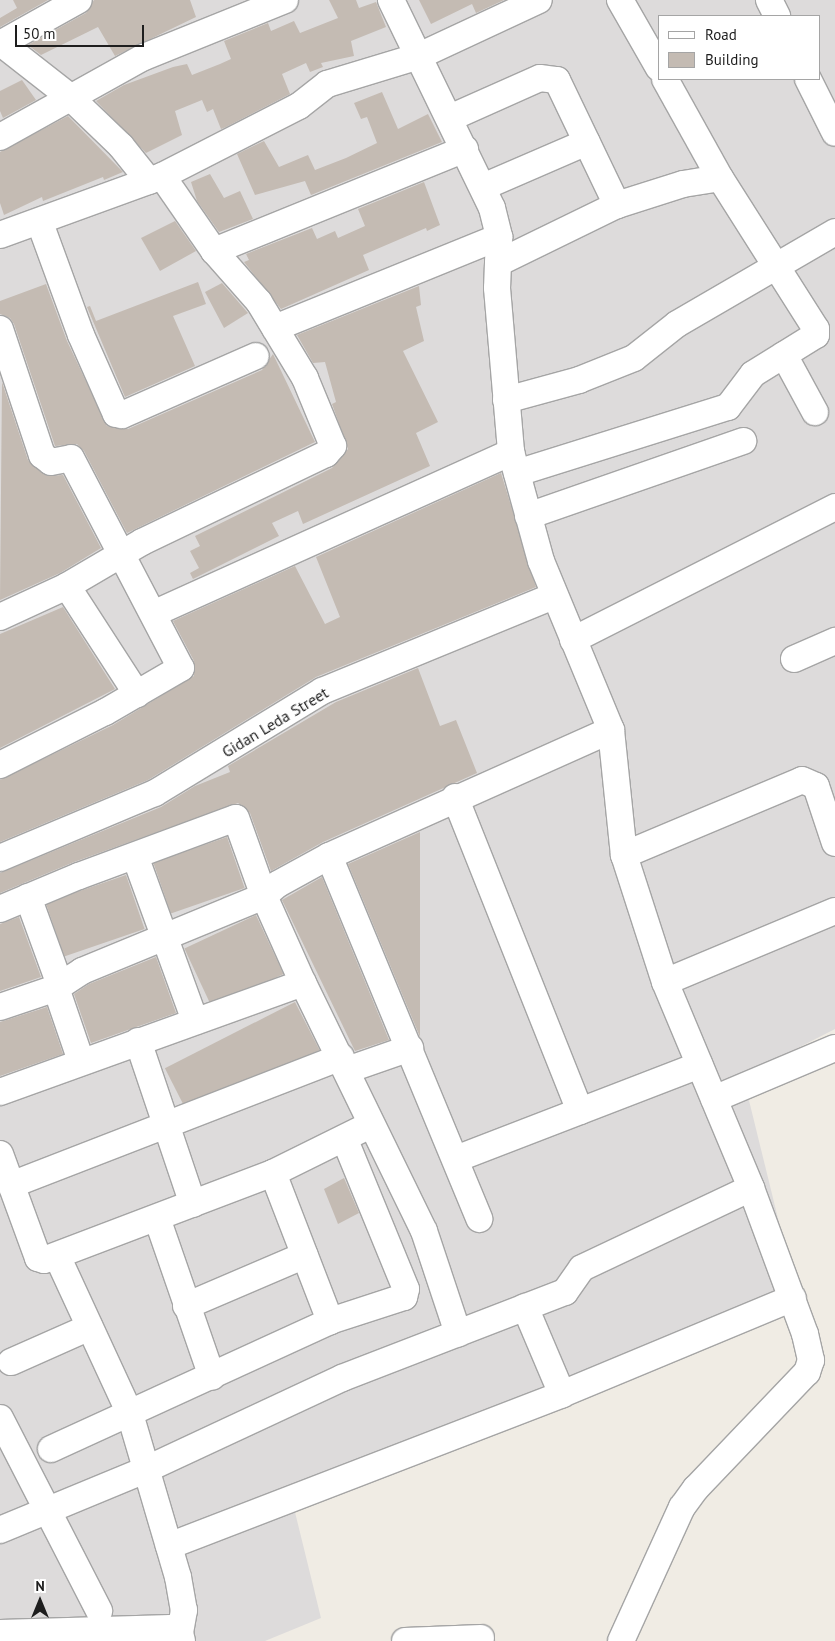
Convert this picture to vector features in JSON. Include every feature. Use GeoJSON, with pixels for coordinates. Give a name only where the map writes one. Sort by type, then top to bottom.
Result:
{"type":"FeatureCollection","features":[{"type":"Feature","properties":{"kind":"street"},"geometry":{"type":"LineString","coordinates":[[0,617],[68,586],[122,554],[331,449],[333,446],[305,378],[259,302],[214,252],[156,178],[70,97],[1,44],[79,0]]}},
{"type":"Feature","properties":{"kind":"street"},"geometry":{"type":"LineString","coordinates":[[0,137],[144,57],[285,0]]}},
{"type":"Feature","properties":{"kind":"street"},"geometry":{"type":"LineString","coordinates":[[391,0],[483,187],[498,237],[497,288],[506,400],[514,463],[528,516],[554,596],[611,730],[624,855],[665,982],[751,1188],[792,1298],[810,1360],[807,1372],[696,1488],[682,1507],[621,1641]]}},
{"type":"Feature","properties":{"kind":"street"},"geometry":{"type":"LineString","coordinates":[[0,235],[40,223],[156,178],[300,106],[327,84],[419,56],[539,0]]}},
{"type":"Feature","properties":{"kind":"street"},"geometry":{"type":"LineString","coordinates":[[620,0],[658,66]]}},
{"type":"Feature","properties":{"kind":"street"},"geometry":{"type":"LineString","coordinates":[[769,0],[776,15]]}},
{"type":"Feature","properties":{"kind":"street"},"geometry":{"type":"LineString","coordinates":[[450,118],[549,78],[557,80],[617,205]]}},
{"type":"Feature","properties":{"kind":"street"},"geometry":{"type":"LineString","coordinates":[[154,613],[514,463],[728,407],[753,374],[816,332],[720,178],[666,80]]}},
{"type":"Feature","properties":{"kind":"street"},"geometry":{"type":"LineString","coordinates":[[808,80],[835,133]]}},
{"type":"Feature","properties":{"kind":"street"},"geometry":{"type":"LineString","coordinates":[[483,187],[587,142]]}},
{"type":"Feature","properties":{"kind":"street"},"geometry":{"type":"LineString","coordinates":[[214,252],[465,149]]}},
{"type":"Feature","properties":{"kind":"street"},"geometry":{"type":"LineString","coordinates":[[498,263],[617,205],[683,184],[720,178]]}},
{"type":"Feature","properties":{"kind":"street"},"geometry":{"type":"LineString","coordinates":[[40,223],[81,335],[116,414],[122,415],[256,356]]}},
{"type":"Feature","properties":{"kind":"street"},"geometry":{"type":"LineString","coordinates":[[506,400],[579,380],[634,358],[677,324],[835,232]]}},
{"type":"Feature","properties":{"kind":"street"},"geometry":{"type":"LineString","coordinates":[[275,328],[498,237]]}},
{"type":"Feature","properties":{"kind":"street"},"geometry":{"type":"LineString","coordinates":[[0,329],[42,455],[51,462],[71,458],[154,613],[181,668],[137,694],[0,765]]}},
{"type":"Feature","properties":{"kind":"street"},"geometry":{"type":"LineString","coordinates":[[784,355],[815,412]]}},
{"type":"Feature","properties":{"kind":"street"},"geometry":{"type":"LineString","coordinates":[[528,516],[743,441]]}},
{"type":"Feature","properties":{"kind":"street"},"geometry":{"type":"LineString","coordinates":[[573,640],[835,507]]}},
{"type":"Feature","properties":{"kind":"street"},"geometry":{"type":"LineString","coordinates":[[68,586],[137,694]]}},
{"type":"Feature","properties":{"kind":"street","name":"Gidan Leda Street"},"geometry":{"type":"LineString","coordinates":[[0,858],[155,792],[322,691],[554,596]]}},
{"type":"Feature","properties":{"kind":"street"},"geometry":{"type":"LineString","coordinates":[[794,659],[835,641]]}},
{"type":"Feature","properties":{"kind":"street"},"geometry":{"type":"LineString","coordinates":[[0,1007],[58,987],[82,971],[165,939],[264,896],[278,884],[329,856],[455,797],[611,730]]}},
{"type":"Feature","properties":{"kind":"street"},"geometry":{"type":"LineString","coordinates":[[624,855],[802,780],[816,786],[831,813],[835,843]]}},
{"type":"Feature","properties":{"kind":"street"},"geometry":{"type":"LineString","coordinates":[[455,797],[580,1111]]}},
{"type":"Feature","properties":{"kind":"street"},"geometry":{"type":"LineString","coordinates":[[0,909],[236,818],[264,896],[303,983],[424,1232],[458,1333]]}},
{"type":"Feature","properties":{"kind":"street"},"geometry":{"type":"LineString","coordinates":[[135,856],[195,1021]]}},
{"type":"Feature","properties":{"kind":"street"},"geometry":{"type":"LineString","coordinates":[[329,856],[456,1159],[479,1219]]}},
{"type":"Feature","properties":{"kind":"street"},"geometry":{"type":"LineString","coordinates":[[28,898],[81,1061]]}},
{"type":"Feature","properties":{"kind":"street"},"geometry":{"type":"LineString","coordinates":[[665,982],[835,912]]}},
{"type":"Feature","properties":{"kind":"street"},"geometry":{"type":"LineString","coordinates":[[0,1092],[81,1061],[303,983]]}},
{"type":"Feature","properties":{"kind":"street"},"geometry":{"type":"LineString","coordinates":[[138,1041],[193,1204]]}},
{"type":"Feature","properties":{"kind":"street"},"geometry":{"type":"LineString","coordinates":[[11,1185],[166,1125],[344,1064],[410,1048]]}},
{"type":"Feature","properties":{"kind":"street"},"geometry":{"type":"LineString","coordinates":[[714,1099],[835,1048]]}},
{"type":"Feature","properties":{"kind":"street"},"geometry":{"type":"LineString","coordinates":[[456,1159],[700,1065]]}},
{"type":"Feature","properties":{"kind":"street"},"geometry":{"type":"LineString","coordinates":[[0,1154],[38,1258],[58,1258],[273,1173],[371,1124]]}},
{"type":"Feature","properties":{"kind":"street"},"geometry":{"type":"LineString","coordinates":[[51,1449],[212,1377],[330,1321],[404,1297],[406,1289],[344,1138]]}},
{"type":"Feature","properties":{"kind":"street"},"geometry":{"type":"LineString","coordinates":[[273,1173],[330,1321]]}},
{"type":"Feature","properties":{"kind":"street"},"geometry":{"type":"LineString","coordinates":[[0,1530],[147,1469],[314,1390],[565,1292],[582,1268],[751,1188]]}},
{"type":"Feature","properties":{"kind":"street"},"geometry":{"type":"LineString","coordinates":[[157,1218],[212,1377]]}},
{"type":"Feature","properties":{"kind":"street"},"geometry":{"type":"LineString","coordinates":[[186,1306],[305,1255]]}},
{"type":"Feature","properties":{"kind":"street"},"geometry":{"type":"LineString","coordinates":[[58,1258],[130,1414],[169,1546],[184,1610],[181,1637]]}},
{"type":"Feature","properties":{"kind":"street"},"geometry":{"type":"LineString","coordinates":[[169,1546],[562,1394],[792,1298]]}},
{"type":"Feature","properties":{"kind":"street"},"geometry":{"type":"LineString","coordinates":[[526,1307],[562,1394]]}},
{"type":"Feature","properties":{"kind":"street"},"geometry":{"type":"LineString","coordinates":[[11,1362],[90,1327]]}},
{"type":"Feature","properties":{"kind":"street"},"geometry":{"type":"LineString","coordinates":[[1,1423],[50,1510],[99,1611]]}},
{"type":"Feature","properties":{"kind":"street"},"geometry":{"type":"LineString","coordinates":[[0,1632],[170,1628],[181,1637]]}},
{"type":"Feature","properties":{"kind":"street"},"geometry":{"type":"LineString","coordinates":[[405,1641],[481,1638]]}},
{"type":"Feature","properties":{"kind":"shaded area"},"geometry":{"type":"Polygon","coordinates":[[[0,0],[835,0],[835,1029],[743,1076],[799,1304],[293,1504],[321,1618],[265,1641],[0,1641],[0,0]]]}},
{"type":"Feature","properties":{"kind":"building"},"geometry":{"type":"Polygon","coordinates":[[[13,0],[48,0],[0,27],[0,18],[17,8],[13,0]]]}},
{"type":"Feature","properties":{"kind":"building"},"geometry":{"type":"Polygon","coordinates":[[[94,0],[190,0],[196,17],[115,56],[98,27],[41,55],[28,45],[86,13],[94,0]]]}},
{"type":"Feature","properties":{"kind":"building"},"geometry":{"type":"Polygon","coordinates":[[[329,0],[356,0],[359,8],[376,2],[386,27],[351,41],[354,56],[321,63],[323,67],[310,72],[306,63],[282,74],[290,94],[226,127],[221,129],[213,109],[207,112],[202,100],[175,111],[182,135],[146,153],[96,101],[124,85],[173,67],[187,64],[192,75],[220,64],[231,59],[224,41],[268,23],[271,31],[294,21],[300,33],[338,18],[329,0]]]}},
{"type":"Feature","properties":{"kind":"building"},"geometry":{"type":"Polygon","coordinates":[[[419,0],[504,0],[476,13],[472,4],[431,24],[419,0]]]}},
{"type":"Feature","properties":{"kind":"building"},"geometry":{"type":"Polygon","coordinates":[[[22,80],[36,100],[3,118],[0,111],[0,91],[22,80]]]}},
{"type":"Feature","properties":{"kind":"building"},"geometry":{"type":"Polygon","coordinates":[[[382,92],[398,129],[428,114],[442,142],[311,195],[305,181],[255,195],[237,154],[264,141],[279,167],[308,155],[315,170],[346,158],[377,143],[367,117],[361,119],[354,103],[382,92]]]}},
{"type":"Feature","properties":{"kind":"building"},"geometry":{"type":"Polygon","coordinates":[[[68,116],[123,172],[104,180],[103,177],[43,201],[42,197],[4,215],[0,203],[0,152],[68,116]]]}},
{"type":"Feature","properties":{"kind":"building"},"geometry":{"type":"Polygon","coordinates":[[[210,174],[224,198],[240,191],[253,219],[219,232],[197,201],[191,182],[210,174]]]}},
{"type":"Feature","properties":{"kind":"building"},"geometry":{"type":"Polygon","coordinates":[[[424,182],[440,225],[427,231],[426,228],[363,255],[369,270],[281,309],[244,262],[249,260],[246,254],[312,228],[317,239],[335,231],[338,238],[365,226],[358,209],[424,182]]]}},
{"type":"Feature","properties":{"kind":"building"},"geometry":{"type":"Polygon","coordinates":[[[175,221],[196,251],[160,271],[141,238],[175,221]]]}},
{"type":"Feature","properties":{"kind":"building"},"geometry":{"type":"Polygon","coordinates":[[[198,282],[206,304],[173,316],[195,366],[125,397],[87,307],[90,306],[96,321],[198,282]]]}},
{"type":"Feature","properties":{"kind":"building"},"geometry":{"type":"Polygon","coordinates":[[[222,283],[248,313],[224,328],[205,292],[222,283]]]}},
{"type":"Feature","properties":{"kind":"building"},"geometry":{"type":"Polygon","coordinates":[[[46,284],[67,341],[107,426],[128,429],[262,370],[273,354],[315,442],[127,533],[84,451],[77,444],[55,446],[14,324],[10,318],[0,314],[0,301],[46,284]]]}},
{"type":"Feature","properties":{"kind":"building"},"geometry":{"type":"Polygon","coordinates":[[[419,286],[421,305],[416,307],[424,341],[403,351],[438,422],[416,433],[430,466],[303,524],[298,511],[272,523],[279,536],[193,579],[190,573],[199,568],[190,551],[200,546],[195,536],[332,468],[348,449],[332,404],[336,402],[325,362],[313,363],[297,335],[419,286]]]}},
{"type":"Feature","properties":{"kind":"building"},"geometry":{"type":"Polygon","coordinates":[[[2,382],[28,460],[47,476],[63,475],[101,548],[60,573],[0,600],[2,382]]]}},
{"type":"Feature","properties":{"kind":"building"},"geometry":{"type":"Polygon","coordinates":[[[501,473],[536,587],[316,677],[148,780],[0,842],[0,780],[113,725],[194,676],[194,661],[173,621],[295,566],[325,624],[340,617],[316,557],[501,473]]]}},
{"type":"Feature","properties":{"kind":"building"},"geometry":{"type":"Polygon","coordinates":[[[63,607],[115,689],[0,748],[0,634],[63,607]]]}},
{"type":"Feature","properties":{"kind":"building"},"geometry":{"type":"Polygon","coordinates":[[[418,668],[440,726],[456,720],[477,773],[323,842],[271,871],[250,813],[238,803],[74,862],[0,893],[0,873],[161,807],[195,786],[230,772],[228,766],[336,702],[418,668]]]}},
{"type":"Feature","properties":{"kind":"building"},"geometry":{"type":"Polygon","coordinates":[[[420,832],[420,1037],[348,864],[420,832]]]}},
{"type":"Feature","properties":{"kind":"building"},"geometry":{"type":"Polygon","coordinates":[[[227,837],[245,888],[171,913],[153,862],[227,837]]]}},
{"type":"Feature","properties":{"kind":"building"},"geometry":{"type":"Polygon","coordinates":[[[126,875],[145,929],[64,957],[46,903],[126,875]]]}},
{"type":"Feature","properties":{"kind":"building"},"geometry":{"type":"Polygon","coordinates":[[[322,877],[389,1040],[355,1051],[282,900],[322,877]]]}},
{"type":"Feature","properties":{"kind":"building"},"geometry":{"type":"Polygon","coordinates":[[[256,915],[283,974],[212,1007],[184,948],[256,915]]]}},
{"type":"Feature","properties":{"kind":"building"},"geometry":{"type":"Polygon","coordinates":[[[19,917],[41,977],[0,991],[0,924],[19,917]]]}},
{"type":"Feature","properties":{"kind":"building"},"geometry":{"type":"Polygon","coordinates":[[[156,957],[176,1013],[91,1043],[74,994],[89,984],[156,957]]]}},
{"type":"Feature","properties":{"kind":"building"},"geometry":{"type":"Polygon","coordinates":[[[295,1002],[320,1050],[189,1116],[165,1068],[295,1002]]]}},
{"type":"Feature","properties":{"kind":"building"},"geometry":{"type":"Polygon","coordinates":[[[47,1007],[63,1054],[0,1076],[0,1022],[47,1007]]]}},
{"type":"Feature","properties":{"kind":"building"},"geometry":{"type":"Polygon","coordinates":[[[344,1178],[359,1213],[338,1224],[324,1189],[344,1178]]]}}]}
